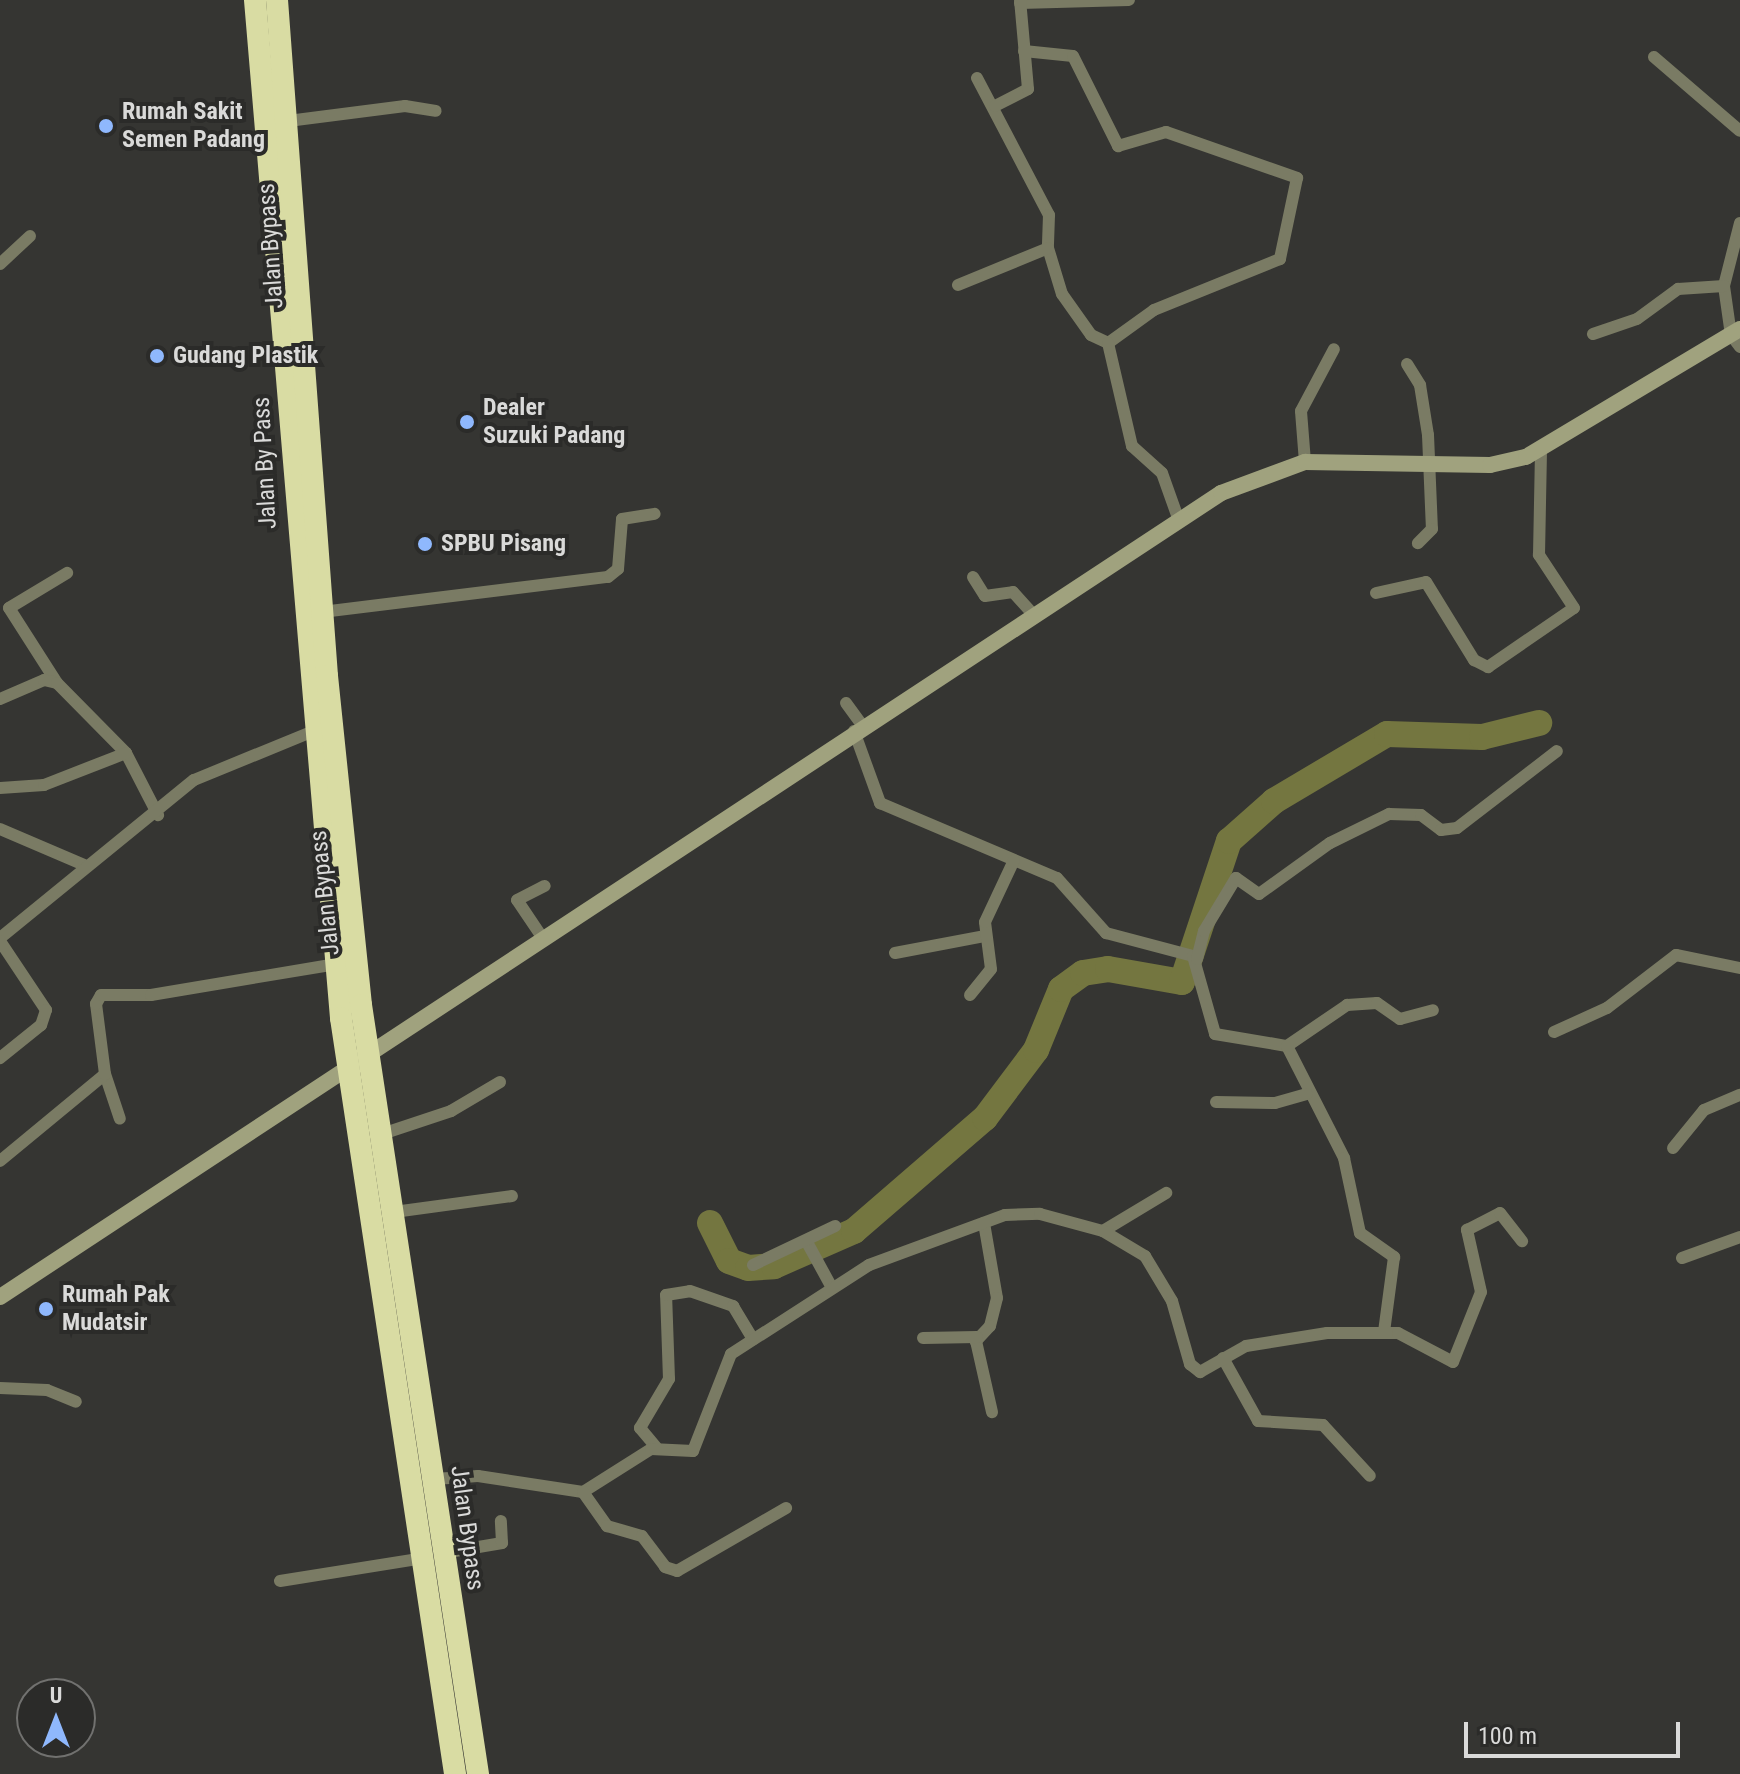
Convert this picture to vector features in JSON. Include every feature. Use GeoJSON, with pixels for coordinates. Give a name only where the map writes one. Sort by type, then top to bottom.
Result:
{"type":"FeatureCollection","features":[{"type":"Feature","properties":{"kind":"highway","name":"Jalan By Pass"},"geometry":{"type":"LineString","coordinates":[[255,0],[311,732]]}},
{"type":"Feature","properties":{"kind":"highway","name":"Jalan Bypass"},"geometry":{"type":"LineString","coordinates":[[277,0],[322,612],[369,1055],[435,1479],[433,1556]]}},
{"type":"Feature","properties":{"kind":"highway"},"geometry":{"type":"LineString","coordinates":[[266,144],[289,132]]}},
{"type":"Feature","properties":{"kind":"highway","name":"Jalan Bypass"},"geometry":{"type":"LineString","coordinates":[[311,732],[348,1074],[433,1556]]}},
{"type":"Feature","properties":{"kind":"highway"},"geometry":{"type":"LineString","coordinates":[[433,1556],[449,1661],[455,1774]]}},
{"type":"Feature","properties":{"kind":"highway"},"geometry":{"type":"LineString","coordinates":[[449,1661],[478,1774]]}},
{"type":"Feature","properties":{"kind":"street"},"geometry":{"type":"LineString","coordinates":[[995,106],[1028,89],[1020,1],[1129,0]]}},
{"type":"Feature","properties":{"kind":"street"},"geometry":{"type":"LineString","coordinates":[[1024,51],[1073,56],[1118,146],[1166,132],[1297,178],[1280,259],[1154,310],[1108,343]]}},
{"type":"Feature","properties":{"kind":"street"},"geometry":{"type":"LineString","coordinates":[[1654,57],[1740,131]]}},
{"type":"Feature","properties":{"kind":"street"},"geometry":{"type":"LineString","coordinates":[[977,78],[995,106],[1049,215],[1048,248],[1062,294],[1091,335],[1108,343]]}},
{"type":"Feature","properties":{"kind":"street"},"geometry":{"type":"LineString","coordinates":[[289,132],[405,106],[436,111]]}},
{"type":"Feature","properties":{"kind":"street"},"geometry":{"type":"LineString","coordinates":[[0,1297],[348,1074],[369,1055],[858,728],[1221,493],[1305,462],[1490,465],[1541,450],[1737,337],[1724,286],[1740,223]]}},
{"type":"Feature","properties":{"kind":"street"},"geometry":{"type":"LineString","coordinates":[[0,264],[30,236]]}},
{"type":"Feature","properties":{"kind":"street"},"geometry":{"type":"LineString","coordinates":[[958,285],[1048,248]]}},
{"type":"Feature","properties":{"kind":"street"},"geometry":{"type":"LineString","coordinates":[[1593,334],[1637,319],[1678,289],[1724,286]]}},
{"type":"Feature","properties":{"kind":"street"},"geometry":{"type":"LineString","coordinates":[[1108,343],[1132,446],[1162,473],[1178,518]]}},
{"type":"Feature","properties":{"kind":"street"},"geometry":{"type":"LineString","coordinates":[[1305,462],[1301,411],[1334,349]]}},
{"type":"Feature","properties":{"kind":"street"},"geometry":{"type":"LineString","coordinates":[[1407,364],[1423,395],[1429,463],[1432,529],[1418,543]]}},
{"type":"Feature","properties":{"kind":"street"},"geometry":{"type":"LineString","coordinates":[[1376,593],[1426,582],[1474,660],[1488,667],[1574,608],[1539,555],[1541,450]]}},
{"type":"Feature","properties":{"kind":"street"},"geometry":{"type":"LineString","coordinates":[[322,612],[608,577],[618,569],[622,519],[655,514]]}},
{"type":"Feature","properties":{"kind":"street"},"geometry":{"type":"LineString","coordinates":[[9,608],[67,573]]}},
{"type":"Feature","properties":{"kind":"street"},"geometry":{"type":"LineString","coordinates":[[973,577],[985,596],[1013,592],[1034,615]]}},
{"type":"Feature","properties":{"kind":"street"},"geometry":{"type":"LineString","coordinates":[[0,595],[57,683],[126,753],[158,815]]}},
{"type":"Feature","properties":{"kind":"street"},"geometry":{"type":"LineString","coordinates":[[0,699],[44,680],[57,683]]}},
{"type":"Feature","properties":{"kind":"street"},"geometry":{"type":"LineString","coordinates":[[846,703],[858,728],[880,803],[1057,878],[1106,933],[1193,956]]}},
{"type":"Feature","properties":{"kind":"street"},"geometry":{"type":"LineString","coordinates":[[0,1058],[41,1025],[46,1010],[0,940],[84,865],[158,815],[221,764],[311,732]]}},
{"type":"Feature","properties":{"kind":"street"},"geometry":{"type":"LineString","coordinates":[[1433,1010],[1400,1019],[1377,1003],[1347,1005],[1287,1046],[1215,1034],[1202,1002],[1193,956],[1204,931],[1236,878],[1259,894],[1354,828],[1389,814],[1421,815],[1441,830],[1457,828],[1557,751]]}},
{"type":"Feature","properties":{"kind":"street"},"geometry":{"type":"LineString","coordinates":[[0,788],[44,785],[126,753]]}},
{"type":"Feature","properties":{"kind":"street"},"geometry":{"type":"LineString","coordinates":[[0,829],[84,865]]}},
{"type":"Feature","properties":{"kind":"street"},"geometry":{"type":"LineString","coordinates":[[970,995],[991,969],[985,936],[1014,860]]}},
{"type":"Feature","properties":{"kind":"street"},"geometry":{"type":"LineString","coordinates":[[544,940],[517,900],[545,886]]}},
{"type":"Feature","properties":{"kind":"street"},"geometry":{"type":"LineString","coordinates":[[895,953],[985,936]]}},
{"type":"Feature","properties":{"kind":"street"},"geometry":{"type":"LineString","coordinates":[[1554,1032],[1607,1008],[1676,955],[1740,968]]}},
{"type":"Feature","properties":{"kind":"street"},"geometry":{"type":"LineString","coordinates":[[120,1119],[105,1074],[96,1004],[101,995],[159,994],[336,964]]}},
{"type":"Feature","properties":{"kind":"street"},"geometry":{"type":"LineString","coordinates":[[1287,1046],[1307,1094],[1344,1158],[1360,1233],[1394,1257],[1384,1332]]}},
{"type":"Feature","properties":{"kind":"street"},"geometry":{"type":"LineString","coordinates":[[0,1161],[105,1074]]}},
{"type":"Feature","properties":{"kind":"street"},"geometry":{"type":"LineString","coordinates":[[382,1134],[451,1111],[500,1082]]}},
{"type":"Feature","properties":{"kind":"street"},"geometry":{"type":"LineString","coordinates":[[1216,1102],[1275,1103],[1307,1094]]}},
{"type":"Feature","properties":{"kind":"street"},"geometry":{"type":"LineString","coordinates":[[1673,1148],[1704,1110],[1740,1095]]}},
{"type":"Feature","properties":{"kind":"street"},"geometry":{"type":"LineString","coordinates":[[1103,1231],[1166,1193]]}},
{"type":"Feature","properties":{"kind":"street"},"geometry":{"type":"LineString","coordinates":[[394,1212],[512,1196]]}},
{"type":"Feature","properties":{"kind":"street"},"geometry":{"type":"LineString","coordinates":[[435,1479],[478,1476],[583,1492],[656,1447],[693,1451],[722,1367],[753,1339],[831,1286],[929,1239],[984,1223],[1040,1214],[1103,1231],[1127,1242],[1159,1275],[1193,1370],[1286,1336],[1384,1332],[1453,1362],[1481,1292],[1467,1230],[1500,1213],[1522,1241]]}},
{"type":"Feature","properties":{"kind":"street"},"geometry":{"type":"LineString","coordinates":[[923,1338],[977,1337],[988,1330],[997,1298],[984,1223]]}},
{"type":"Feature","properties":{"kind":"street"},"geometry":{"type":"LineString","coordinates":[[753,1265],[811,1249],[835,1226]]}},
{"type":"Feature","properties":{"kind":"street"},"geometry":{"type":"LineString","coordinates":[[1682,1258],[1740,1237]]}},
{"type":"Feature","properties":{"kind":"street"},"geometry":{"type":"LineString","coordinates":[[811,1249],[831,1286]]}},
{"type":"Feature","properties":{"kind":"street"},"geometry":{"type":"LineString","coordinates":[[656,1447],[640,1428],[669,1379],[666,1295],[690,1291],[733,1306],[753,1339]]}},
{"type":"Feature","properties":{"kind":"street"},"geometry":{"type":"LineString","coordinates":[[977,1337],[992,1412]]}},
{"type":"Feature","properties":{"kind":"street"},"geometry":{"type":"LineString","coordinates":[[1223,1358],[1258,1421],[1323,1425],[1370,1476]]}},
{"type":"Feature","properties":{"kind":"street"},"geometry":{"type":"LineString","coordinates":[[0,1388],[47,1390],[76,1402]]}},
{"type":"Feature","properties":{"kind":"street"},"geometry":{"type":"LineString","coordinates":[[583,1492],[607,1526],[642,1536],[665,1567],[677,1571],[786,1508]]}},
{"type":"Feature","properties":{"kind":"street"},"geometry":{"type":"LineString","coordinates":[[280,1581],[502,1543],[501,1521]]}},
{"type":"Feature","properties":{"kind":"waterway"},"geometry":{"type":"LineString","coordinates":[[710,1223],[729,1261],[748,1268],[774,1266],[854,1231],[985,1118],[1036,1050],[1061,989],[1083,973],[1108,969],[1182,982],[1229,841],[1274,801],[1387,734],[1482,737],[1539,723]]}},
{"type":"Feature","properties":{"kind":"place","name":"Rumah Sakit Semen Padang"},"geometry":{"type":"Point","coordinates":[106,126]}},
{"type":"Feature","properties":{"kind":"place","name":"Gudang Plastik"},"geometry":{"type":"Point","coordinates":[157,356]}},
{"type":"Feature","properties":{"kind":"place","name":"Dealer Suzuki Padang"},"geometry":{"type":"Point","coordinates":[467,422]}},
{"type":"Feature","properties":{"kind":"place","name":"SPBU Pisang"},"geometry":{"type":"Point","coordinates":[425,544]}},
{"type":"Feature","properties":{"kind":"place","name":"Rumah Pak Mudatsir"},"geometry":{"type":"Point","coordinates":[46,1309]}}]}
